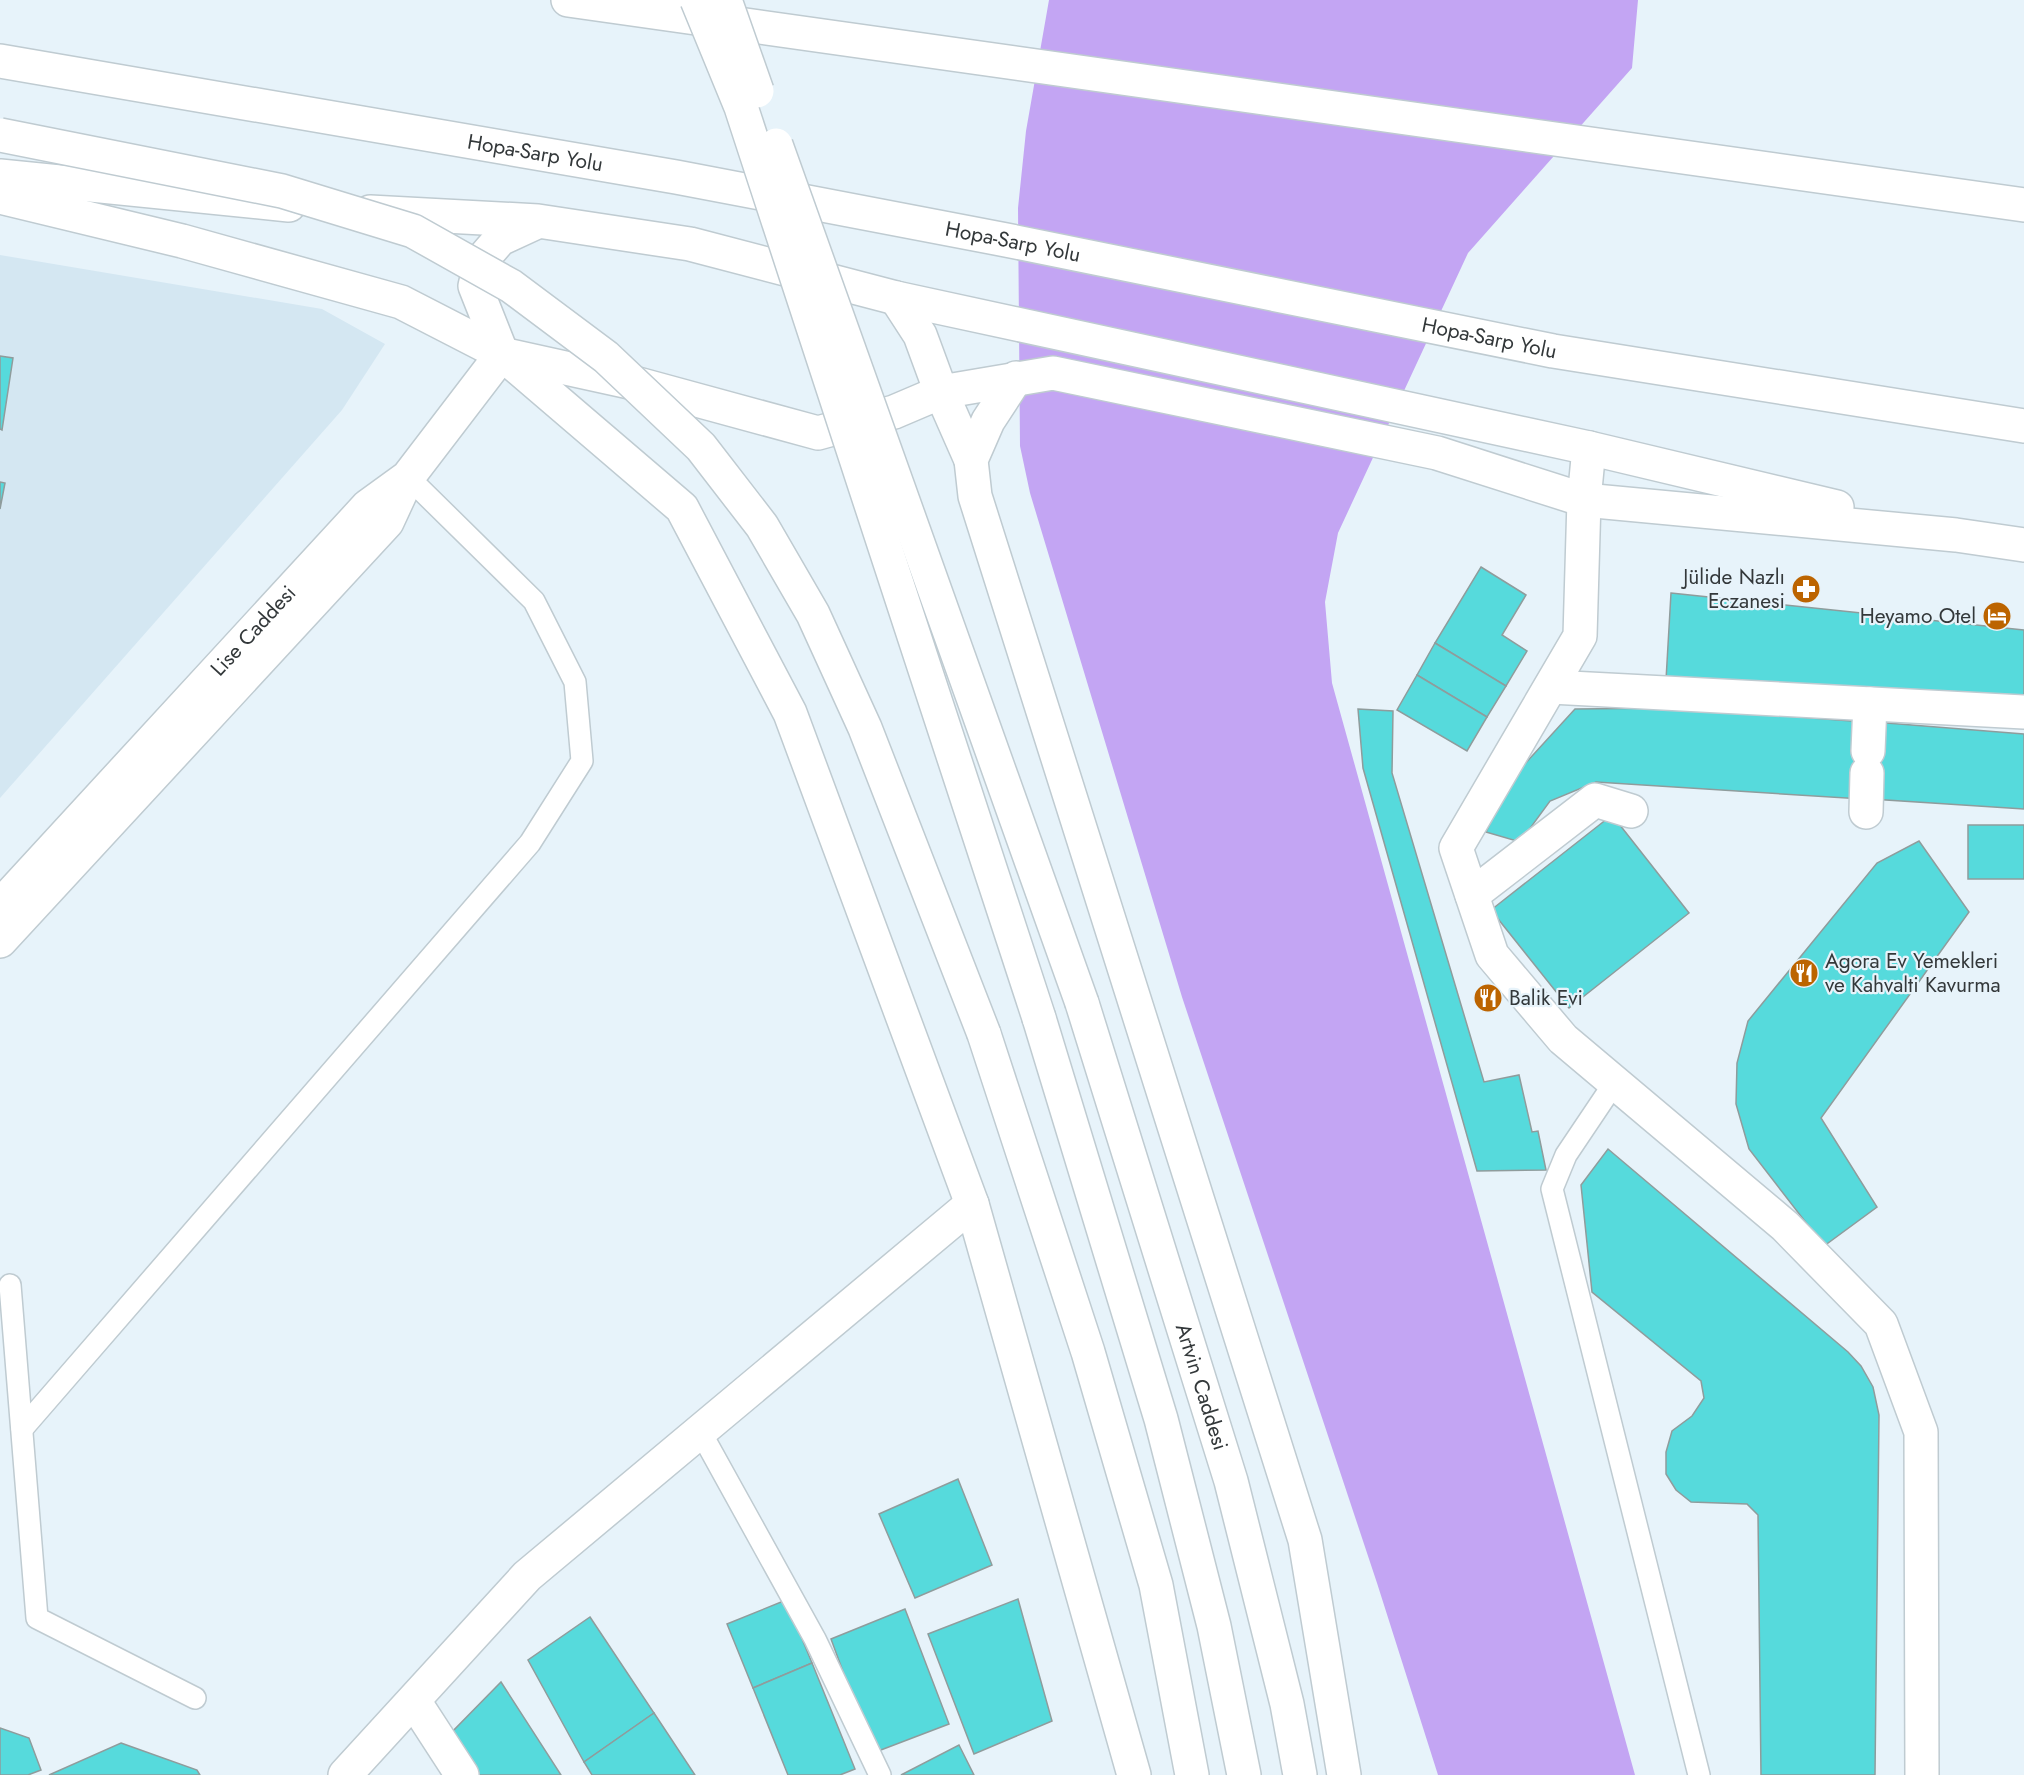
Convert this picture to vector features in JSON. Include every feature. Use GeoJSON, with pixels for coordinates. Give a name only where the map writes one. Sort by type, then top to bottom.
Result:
{"type":"FeatureCollection","features":[{"type":"Feature","properties":{"kind":"main road"},"geometry":{"type":"LineString","coordinates":[[568,0],[1017,61],[1644,153],[2024,205]]}},
{"type":"Feature","properties":{"kind":"main road"},"geometry":{"type":"LineString","coordinates":[[697,0],[741,107],[1040,1018],[1161,1419],[1214,1626],[1244,1775]]}},
{"type":"Feature","properties":{"kind":"main road","name":"Artvin Caddesi"},"geometry":{"type":"LineString","coordinates":[[725,0],[1082,1003],[1231,1481],[1287,1704],[1300,1775]]}},
{"type":"Feature","properties":{"kind":"main road","name":"Hopa-Sarp Yolu"},"geometry":{"type":"LineString","coordinates":[[0,61],[664,175],[1006,240],[1553,351],[2024,426]]}},
{"type":"Feature","properties":{"kind":"main road"},"geometry":{"type":"LineString","coordinates":[[0,135],[282,191],[412,231],[511,286],[606,357],[701,447],[762,526],[813,614],[866,728],[984,1034],[1088,1352],[1156,1585],[1192,1775]]}},
{"type":"Feature","properties":{"kind":"main road"},"geometry":{"type":"LineString","coordinates":[[0,176],[357,212],[538,221],[690,244],[896,298],[1589,448],[1956,536]]}},
{"type":"Feature","properties":{"kind":"main road"},"geometry":{"type":"LineString","coordinates":[[0,197],[182,241],[401,302],[501,354],[682,508],[790,713],[972,1204],[1134,1775]]}},
{"type":"Feature","properties":{"kind":"main road"},"geometry":{"type":"LineString","coordinates":[[501,354],[475,286],[481,261],[500,239],[538,221]]}},
{"type":"Feature","properties":{"kind":"main road"},"geometry":{"type":"LineString","coordinates":[[896,298],[920,334],[941,392],[971,460],[975,496],[1305,1540],[1344,1775]]}},
{"type":"Feature","properties":{"kind":"main road"},"geometry":{"type":"LineString","coordinates":[[501,354],[638,384],[818,433],[894,412],[941,392],[1053,373],[1437,453],[1584,500],[1956,536],[2024,545]]}},
{"type":"Feature","properties":{"kind":"main road","name":"Lise Caddesi"},"geometry":{"type":"LineString","coordinates":[[0,906],[368,506],[408,477],[501,354]]}},
{"type":"Feature","properties":{"kind":"main road"},"geometry":{"type":"LineString","coordinates":[[971,460],[988,421],[1016,378]]}},
{"type":"Feature","properties":{"kind":"main road"},"geometry":{"type":"LineString","coordinates":[[1589,448],[1584,500],[1580,636],[1456,848],[1492,955],[1563,1039],[1619,1077],[1785,1226],[1881,1324],[1921,1432],[1923,1775]]}},
{"type":"Feature","properties":{"kind":"main road"},"geometry":{"type":"LineString","coordinates":[[0,941],[387,522],[408,477]]}},
{"type":"Feature","properties":{"kind":"main road"},"geometry":{"type":"LineString","coordinates":[[1551,687],[2024,712]]}},
{"type":"Feature","properties":{"kind":"main road"},"geometry":{"type":"LineString","coordinates":[[1866,812],[1870,704]]}},
{"type":"Feature","properties":{"kind":"main road"},"geometry":{"type":"LineString","coordinates":[[1472,895],[1595,800],[1631,811]]}},
{"type":"Feature","properties":{"kind":"main road"},"geometry":{"type":"LineString","coordinates":[[345,1775],[527,1576],[972,1204]]}},
{"type":"Feature","properties":{"kind":"main road"},"geometry":{"type":"LineString","coordinates":[[414,1701],[462,1775]]}},
{"type":"Feature","properties":{"kind":"lane"},"geometry":{"type":"LineString","coordinates":[[22,1429],[530,843],[582,761],[575,682],[534,601],[408,477]]}},
{"type":"Feature","properties":{"kind":"lane"},"geometry":{"type":"LineString","coordinates":[[1619,1077],[1566,1155],[1552,1189],[1699,1775]]}},
{"type":"Feature","properties":{"kind":"lane"},"geometry":{"type":"LineString","coordinates":[[10,1285],[37,1618],[195,1698]]}},
{"type":"Feature","properties":{"kind":"lane"},"geometry":{"type":"LineString","coordinates":[[700,1431],[815,1639],[880,1775]]}},
{"type":"Feature","properties":{"kind":"shaded area"},"geometry":{"type":"Polygon","coordinates":[[[1049,0],[1638,0],[1632,68],[1468,253],[1338,533],[1325,602],[1332,683],[1635,1775],[1438,1775],[1377,1583],[1182,997],[1030,493],[1020,446],[1018,208],[1026,131],[1049,0]]]}},
{"type":"Feature","properties":{"kind":"shaded area"},"geometry":{"type":"Polygon","coordinates":[[[0,255],[322,309],[385,344],[342,410],[0,798],[0,255]]]}},
{"type":"Feature","properties":{"kind":"building"},"geometry":{"type":"Polygon","coordinates":[[[0,356],[13,358],[2,430],[0,429],[0,356]]]}},
{"type":"Feature","properties":{"kind":"building"},"geometry":{"type":"Polygon","coordinates":[[[0,482],[5,483],[0,509],[0,482]]]}},
{"type":"Feature","properties":{"kind":"building"},"geometry":{"type":"Polygon","coordinates":[[[1481,567],[1526,595],[1502,635],[1527,651],[1506,686],[1435,643],[1481,567]]]}},
{"type":"Feature","properties":{"kind":"building"},"geometry":{"type":"Polygon","coordinates":[[[1671,593],[2024,630],[2024,700],[1666,680],[1671,593]]]}},
{"type":"Feature","properties":{"kind":"building"},"geometry":{"type":"Polygon","coordinates":[[[1435,643],[1506,686],[1487,717],[1417,675],[1435,643]]]}},
{"type":"Feature","properties":{"kind":"building"},"geometry":{"type":"Polygon","coordinates":[[[1417,675],[1487,717],[1467,751],[1397,710],[1417,675]]]}},
{"type":"Feature","properties":{"kind":"building"},"geometry":{"type":"Polygon","coordinates":[[[1676,708],[1865,722],[1862,799],[1596,782],[1550,801],[1520,842],[1486,832],[1511,779],[1575,709],[1676,708]]]}},
{"type":"Feature","properties":{"kind":"building"},"geometry":{"type":"Polygon","coordinates":[[[1358,709],[1393,711],[1392,773],[1484,1082],[1519,1075],[1532,1132],[1538,1131],[1546,1170],[1477,1171],[1363,768],[1358,709]]]}},
{"type":"Feature","properties":{"kind":"building"},"geometry":{"type":"Polygon","coordinates":[[[1874,722],[2024,734],[2024,809],[1871,799],[1874,722]]]}},
{"type":"Feature","properties":{"kind":"building"},"geometry":{"type":"Polygon","coordinates":[[[1612,815],[1689,913],[1569,1008],[1491,910],[1612,815]]]}},
{"type":"Feature","properties":{"kind":"building"},"geometry":{"type":"Polygon","coordinates":[[[1968,825],[2024,825],[2024,879],[1968,879],[1968,825]]]}},
{"type":"Feature","properties":{"kind":"building"},"geometry":{"type":"Polygon","coordinates":[[[1919,841],[1969,912],[1821,1118],[1877,1207],[1824,1246],[1749,1149],[1736,1104],[1737,1063],[1748,1021],[1877,863],[1919,841]]]}},
{"type":"Feature","properties":{"kind":"building"},"geometry":{"type":"Polygon","coordinates":[[[1608,1149],[1848,1352],[1861,1366],[1873,1387],[1879,1415],[1875,1775],[1761,1775],[1758,1515],[1747,1504],[1691,1502],[1676,1490],[1666,1474],[1666,1452],[1672,1431],[1692,1416],[1704,1398],[1701,1381],[1592,1292],[1581,1185],[1608,1149]]]}},
{"type":"Feature","properties":{"kind":"building"},"geometry":{"type":"Polygon","coordinates":[[[958,1479],[992,1565],[915,1598],[879,1514],[958,1479]]]}},
{"type":"Feature","properties":{"kind":"building"},"geometry":{"type":"Polygon","coordinates":[[[1018,1599],[1052,1721],[974,1754],[928,1634],[1018,1599]]]}},
{"type":"Feature","properties":{"kind":"building"},"geometry":{"type":"Polygon","coordinates":[[[786,1600],[812,1663],[753,1688],[727,1624],[786,1600]]]}},
{"type":"Feature","properties":{"kind":"building"},"geometry":{"type":"Polygon","coordinates":[[[905,1609],[949,1724],[873,1753],[831,1639],[905,1609]]]}},
{"type":"Feature","properties":{"kind":"building"},"geometry":{"type":"Polygon","coordinates":[[[590,1617],[654,1713],[584,1762],[528,1660],[590,1617]]]}},
{"type":"Feature","properties":{"kind":"building"},"geometry":{"type":"Polygon","coordinates":[[[812,1663],[855,1769],[840,1775],[788,1775],[753,1688],[812,1663]]]}},
{"type":"Feature","properties":{"kind":"building"},"geometry":{"type":"Polygon","coordinates":[[[501,1682],[561,1775],[473,1775],[451,1733],[501,1682]]]}},
{"type":"Feature","properties":{"kind":"building"},"geometry":{"type":"Polygon","coordinates":[[[654,1713],[695,1775],[592,1775],[584,1762],[654,1713]]]}},
{"type":"Feature","properties":{"kind":"building"},"geometry":{"type":"Polygon","coordinates":[[[0,1728],[29,1738],[41,1770],[28,1775],[0,1775],[0,1728]]]}},
{"type":"Feature","properties":{"kind":"building"},"geometry":{"type":"Polygon","coordinates":[[[121,1743],[197,1770],[200,1775],[49,1775],[121,1743]]]}},
{"type":"Feature","properties":{"kind":"building"},"geometry":{"type":"Polygon","coordinates":[[[959,1745],[974,1775],[901,1775],[959,1745]]]}},
{"type":"Feature","properties":{"kind":"place","name":"Jülide Nazlı Eczanesi"},"geometry":{"type":"Point","coordinates":[1806,589]}},
{"type":"Feature","properties":{"kind":"place","name":"Heyamo Otel"},"geometry":{"type":"Point","coordinates":[1997,616]}},
{"type":"Feature","properties":{"kind":"place","name":"Agora Ev Yemekleri ve Kahvalti Kavurma"},"geometry":{"type":"Point","coordinates":[1804,973]}},
{"type":"Feature","properties":{"kind":"place","name":"Balik Evi"},"geometry":{"type":"Point","coordinates":[1488,998]}}]}
